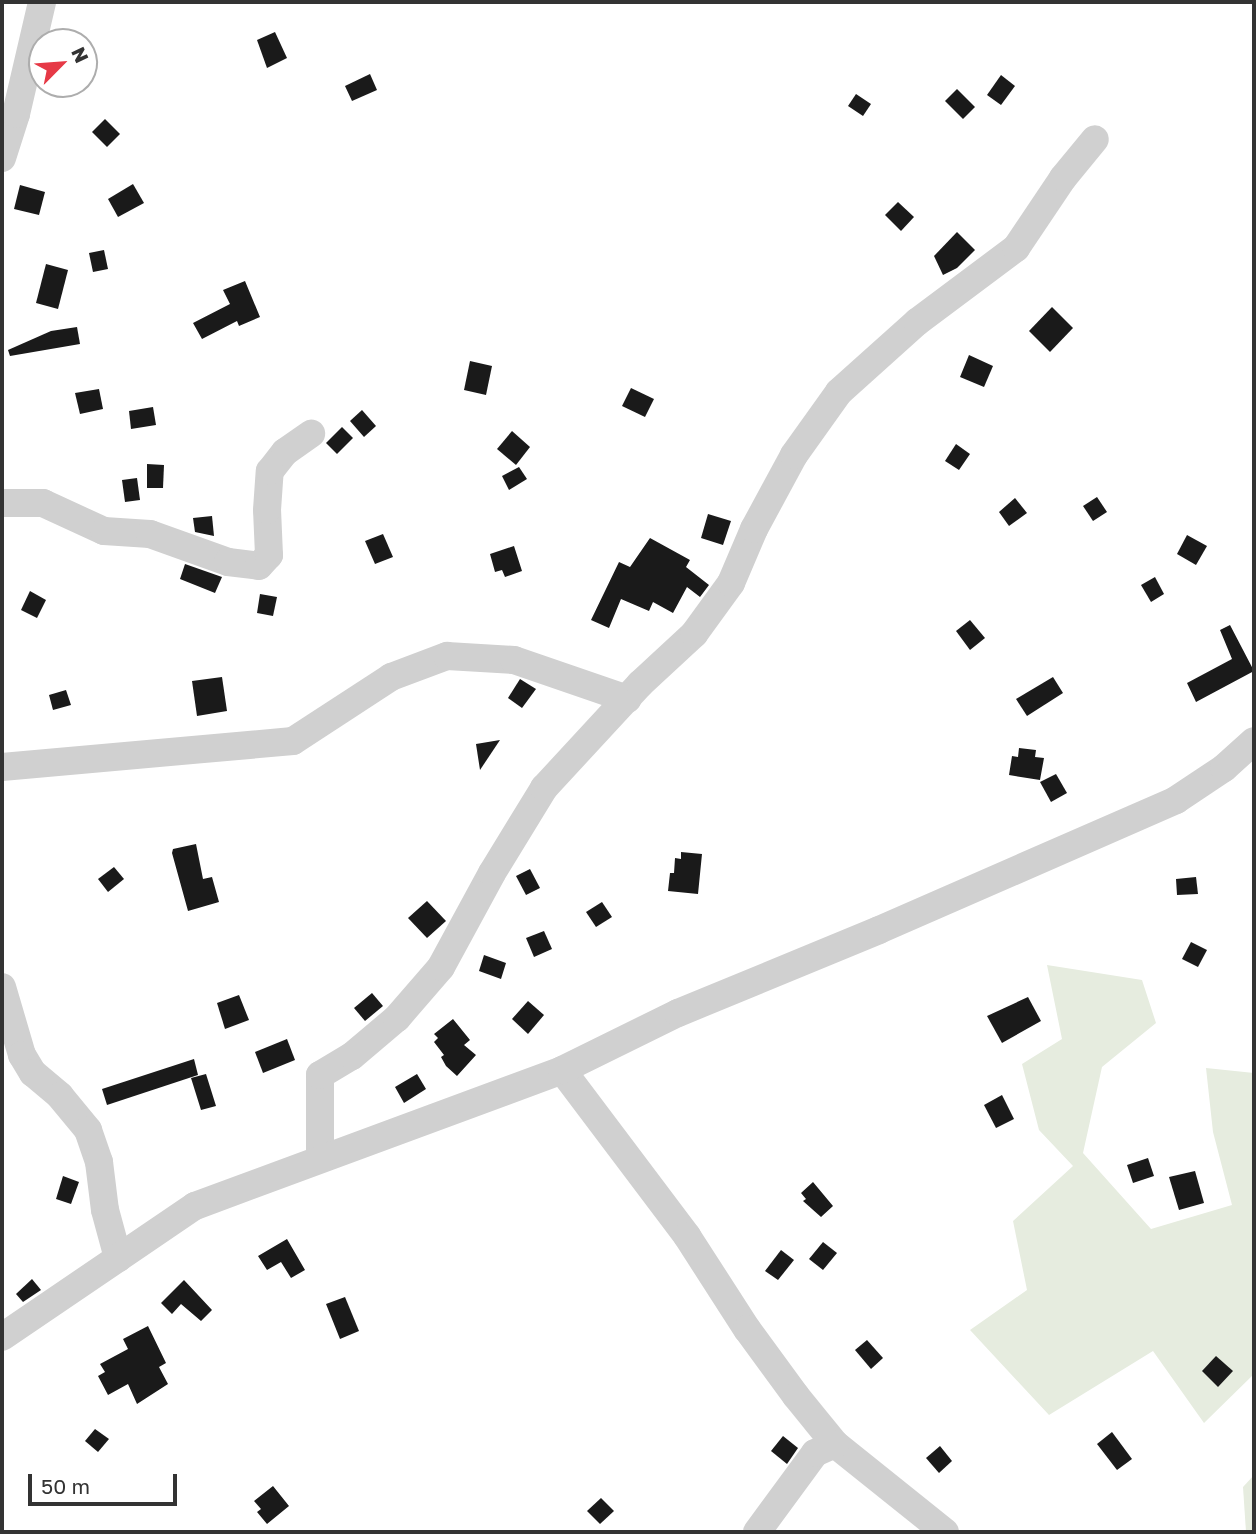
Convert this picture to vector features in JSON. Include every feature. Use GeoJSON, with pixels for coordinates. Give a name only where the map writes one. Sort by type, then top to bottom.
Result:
{"type":"FeatureCollection","features":[{"type":"Feature","properties":{"kind":"street"},"geometry":{"type":"LineString","coordinates":[[2,158],[16,114],[41,2]]}},
{"type":"Feature","properties":{"kind":"street"},"geometry":{"type":"LineString","coordinates":[[320,1158],[320,1076],[352,1056],[424,989],[441,967],[492,873],[544,788],[627,699],[694,634],[732,583],[754,529],[794,455],[839,392],[917,322],[1016,248],[1063,178],[1095,139]]}},
{"type":"Feature","properties":{"kind":"street"},"geometry":{"type":"LineString","coordinates":[[2,503],[43,503],[104,531],[150,534],[228,562],[259,566],[269,555],[267,510],[270,471],[285,452],[311,433]]}},
{"type":"Feature","properties":{"kind":"street"},"geometry":{"type":"LineString","coordinates":[[2,766],[293,741],[391,677],[447,656],[514,660],[627,699]]}},
{"type":"Feature","properties":{"kind":"street"},"geometry":{"type":"LineString","coordinates":[[2,1337],[195,1206],[562,1070],[678,1013],[879,930],[1175,800],[1224,768],[1254,741]]}},
{"type":"Feature","properties":{"kind":"street"},"geometry":{"type":"LineString","coordinates":[[2,987],[22,1055],[33,1073],[60,1096],[88,1130],[99,1161],[105,1210],[118,1258]]}},
{"type":"Feature","properties":{"kind":"street"},"geometry":{"type":"LineString","coordinates":[[562,1070],[687,1236],[747,1329],[835,1444],[946,1532]]}},
{"type":"Feature","properties":{"kind":"street"},"geometry":{"type":"LineString","coordinates":[[757,1532],[815,1453],[835,1444]]}},
{"type":"Feature","properties":{"kind":"shaded area"},"geometry":{"type":"Polygon","coordinates":[[[1047,965],[1142,980],[1156,1023],[1102,1067],[1083,1153],[1151,1229],[1232,1205],[1213,1132],[1206,1068],[1254,1073],[1254,1374],[1204,1423],[1153,1351],[1049,1415],[970,1330],[1027,1290],[1013,1221],[1073,1166],[1039,1130],[1022,1064],[1062,1039],[1047,965]]]}},
{"type":"Feature","properties":{"kind":"shaded area"},"geometry":{"type":"Polygon","coordinates":[[[1254,1475],[1254,1532],[1246,1532],[1243,1487],[1254,1475]]]}},
{"type":"Feature","properties":{"kind":"building"},"geometry":{"type":"Polygon","coordinates":[[[275,32],[287,58],[267,68],[257,40],[275,32]]]}},
{"type":"Feature","properties":{"kind":"building"},"geometry":{"type":"Polygon","coordinates":[[[370,74],[377,90],[352,101],[345,86],[370,74]]]}},
{"type":"Feature","properties":{"kind":"building"},"geometry":{"type":"Polygon","coordinates":[[[1001,75],[1015,86],[1001,105],[987,95],[1001,75]]]}},
{"type":"Feature","properties":{"kind":"building"},"geometry":{"type":"Polygon","coordinates":[[[957,89],[975,107],[963,119],[945,101],[957,89]]]}},
{"type":"Feature","properties":{"kind":"building"},"geometry":{"type":"Polygon","coordinates":[[[856,94],[871,104],[863,116],[848,106],[856,94]]]}},
{"type":"Feature","properties":{"kind":"building"},"geometry":{"type":"Polygon","coordinates":[[[105,119],[120,134],[107,147],[92,132],[105,119]]]}},
{"type":"Feature","properties":{"kind":"building"},"geometry":{"type":"Polygon","coordinates":[[[133,184],[144,203],[118,217],[108,199],[133,184]]]}},
{"type":"Feature","properties":{"kind":"building"},"geometry":{"type":"Polygon","coordinates":[[[20,185],[45,192],[39,215],[14,209],[20,185]]]}},
{"type":"Feature","properties":{"kind":"building"},"geometry":{"type":"Polygon","coordinates":[[[898,202],[914,217],[901,231],[885,215],[898,202]]]}},
{"type":"Feature","properties":{"kind":"building"},"geometry":{"type":"Polygon","coordinates":[[[957,232],[975,250],[957,268],[943,275],[934,256],[957,232]]]}},
{"type":"Feature","properties":{"kind":"building"},"geometry":{"type":"Polygon","coordinates":[[[104,250],[108,269],[93,272],[89,253],[104,250]]]}},
{"type":"Feature","properties":{"kind":"building"},"geometry":{"type":"Polygon","coordinates":[[[46,264],[68,270],[58,309],[36,303],[46,264]]]}},
{"type":"Feature","properties":{"kind":"building"},"geometry":{"type":"Polygon","coordinates":[[[245,281],[260,317],[239,326],[237,321],[202,339],[193,323],[230,304],[223,290],[245,281]]]}},
{"type":"Feature","properties":{"kind":"building"},"geometry":{"type":"Polygon","coordinates":[[[1052,307],[1073,328],[1050,352],[1029,331],[1052,307]]]}},
{"type":"Feature","properties":{"kind":"building"},"geometry":{"type":"Polygon","coordinates":[[[77,327],[80,344],[10,356],[8,350],[51,331],[77,327]]]}},
{"type":"Feature","properties":{"kind":"building"},"geometry":{"type":"Polygon","coordinates":[[[969,355],[993,366],[984,387],[960,377],[969,355]]]}},
{"type":"Feature","properties":{"kind":"building"},"geometry":{"type":"Polygon","coordinates":[[[470,361],[492,366],[486,395],[464,390],[470,361]]]}},
{"type":"Feature","properties":{"kind":"building"},"geometry":{"type":"Polygon","coordinates":[[[631,388],[654,399],[645,417],[622,406],[631,388]]]}},
{"type":"Feature","properties":{"kind":"building"},"geometry":{"type":"Polygon","coordinates":[[[99,389],[103,409],[80,414],[75,393],[99,389]]]}},
{"type":"Feature","properties":{"kind":"building"},"geometry":{"type":"Polygon","coordinates":[[[153,407],[156,425],[131,429],[129,411],[153,407]]]}},
{"type":"Feature","properties":{"kind":"building"},"geometry":{"type":"Polygon","coordinates":[[[362,410],[376,426],[364,437],[350,421],[362,410]]]}},
{"type":"Feature","properties":{"kind":"building"},"geometry":{"type":"Polygon","coordinates":[[[342,427],[353,438],[337,454],[326,443],[342,427]]]}},
{"type":"Feature","properties":{"kind":"building"},"geometry":{"type":"Polygon","coordinates":[[[512,431],[530,447],[516,465],[497,449],[512,431]]]}},
{"type":"Feature","properties":{"kind":"building"},"geometry":{"type":"Polygon","coordinates":[[[956,444],[970,454],[959,470],[945,461],[956,444]]]}},
{"type":"Feature","properties":{"kind":"building"},"geometry":{"type":"Polygon","coordinates":[[[147,464],[164,465],[163,488],[147,488],[147,464]]]}},
{"type":"Feature","properties":{"kind":"building"},"geometry":{"type":"Polygon","coordinates":[[[519,467],[527,479],[509,490],[502,476],[519,467]]]}},
{"type":"Feature","properties":{"kind":"building"},"geometry":{"type":"Polygon","coordinates":[[[137,478],[140,500],[125,502],[122,480],[137,478]]]}},
{"type":"Feature","properties":{"kind":"building"},"geometry":{"type":"Polygon","coordinates":[[[1097,497],[1107,512],[1093,521],[1083,506],[1097,497]]]}},
{"type":"Feature","properties":{"kind":"building"},"geometry":{"type":"Polygon","coordinates":[[[1015,498],[1027,513],[1009,526],[999,512],[1015,498]]]}},
{"type":"Feature","properties":{"kind":"building"},"geometry":{"type":"Polygon","coordinates":[[[708,514],[731,521],[723,545],[701,538],[708,514]]]}},
{"type":"Feature","properties":{"kind":"building"},"geometry":{"type":"Polygon","coordinates":[[[212,516],[214,536],[195,532],[193,518],[212,516]]]}},
{"type":"Feature","properties":{"kind":"building"},"geometry":{"type":"Polygon","coordinates":[[[383,534],[393,557],[375,564],[365,541],[383,534]]]}},
{"type":"Feature","properties":{"kind":"building"},"geometry":{"type":"Polygon","coordinates":[[[1187,535],[1207,546],[1196,565],[1177,554],[1187,535]]]}},
{"type":"Feature","properties":{"kind":"building"},"geometry":{"type":"Polygon","coordinates":[[[650,538],[690,560],[686,567],[709,585],[700,597],[687,587],[673,613],[653,602],[649,611],[621,599],[609,628],[591,620],[619,562],[630,567],[650,538]]]}},
{"type":"Feature","properties":{"kind":"building"},"geometry":{"type":"Polygon","coordinates":[[[514,546],[522,571],[505,577],[502,570],[495,572],[490,554],[514,546]]]}},
{"type":"Feature","properties":{"kind":"building"},"geometry":{"type":"Polygon","coordinates":[[[185,564],[222,577],[215,593],[180,579],[185,564]]]}},
{"type":"Feature","properties":{"kind":"building"},"geometry":{"type":"Polygon","coordinates":[[[1155,577],[1164,594],[1151,602],[1141,585],[1155,577]]]}},
{"type":"Feature","properties":{"kind":"building"},"geometry":{"type":"Polygon","coordinates":[[[30,591],[46,600],[37,618],[21,610],[30,591]]]}},
{"type":"Feature","properties":{"kind":"building"},"geometry":{"type":"Polygon","coordinates":[[[260,594],[277,597],[273,616],[257,613],[260,594]]]}},
{"type":"Feature","properties":{"kind":"building"},"geometry":{"type":"Polygon","coordinates":[[[970,620],[985,638],[970,650],[956,631],[970,620]]]}},
{"type":"Feature","properties":{"kind":"building"},"geometry":{"type":"Polygon","coordinates":[[[1230,625],[1254,671],[1196,702],[1187,683],[1232,659],[1220,630],[1230,625]]]}},
{"type":"Feature","properties":{"kind":"building"},"geometry":{"type":"Polygon","coordinates":[[[222,677],[227,711],[197,716],[192,681],[222,677]]]}},
{"type":"Feature","properties":{"kind":"building"},"geometry":{"type":"Polygon","coordinates":[[[1053,677],[1063,693],[1027,716],[1016,699],[1053,677]]]}},
{"type":"Feature","properties":{"kind":"building"},"geometry":{"type":"Polygon","coordinates":[[[520,679],[536,689],[522,708],[508,698],[520,679]]]}},
{"type":"Feature","properties":{"kind":"building"},"geometry":{"type":"Polygon","coordinates":[[[66,690],[71,705],[53,710],[49,695],[66,690]]]}},
{"type":"Feature","properties":{"kind":"building"},"geometry":{"type":"Polygon","coordinates":[[[500,740],[480,770],[476,744],[500,740]]]}},
{"type":"Feature","properties":{"kind":"building"},"geometry":{"type":"Polygon","coordinates":[[[1019,748],[1036,750],[1035,757],[1044,758],[1040,780],[1009,775],[1012,756],[1018,757],[1019,748]]]}},
{"type":"Feature","properties":{"kind":"building"},"geometry":{"type":"Polygon","coordinates":[[[1056,774],[1067,793],[1051,802],[1040,782],[1056,774]]]}},
{"type":"Feature","properties":{"kind":"building"},"geometry":{"type":"Polygon","coordinates":[[[196,844],[203,879],[212,877],[219,902],[188,911],[172,853],[173,849],[196,844]]]}},
{"type":"Feature","properties":{"kind":"building"},"geometry":{"type":"Polygon","coordinates":[[[681,852],[702,854],[698,894],[668,891],[670,873],[674,873],[675,858],[681,859],[681,852]]]}},
{"type":"Feature","properties":{"kind":"building"},"geometry":{"type":"Polygon","coordinates":[[[114,867],[124,879],[108,892],[98,879],[114,867]]]}},
{"type":"Feature","properties":{"kind":"building"},"geometry":{"type":"Polygon","coordinates":[[[530,869],[540,888],[526,895],[516,876],[530,869]]]}},
{"type":"Feature","properties":{"kind":"building"},"geometry":{"type":"Polygon","coordinates":[[[1196,877],[1198,894],[1177,895],[1176,879],[1196,877]]]}},
{"type":"Feature","properties":{"kind":"building"},"geometry":{"type":"Polygon","coordinates":[[[427,901],[446,921],[427,938],[408,918],[427,901]]]}},
{"type":"Feature","properties":{"kind":"building"},"geometry":{"type":"Polygon","coordinates":[[[602,902],[612,917],[596,927],[586,912],[602,902]]]}},
{"type":"Feature","properties":{"kind":"building"},"geometry":{"type":"Polygon","coordinates":[[[544,931],[552,949],[534,957],[526,938],[544,931]]]}},
{"type":"Feature","properties":{"kind":"building"},"geometry":{"type":"Polygon","coordinates":[[[1191,942],[1207,950],[1198,967],[1182,959],[1191,942]]]}},
{"type":"Feature","properties":{"kind":"building"},"geometry":{"type":"Polygon","coordinates":[[[484,955],[506,963],[501,979],[479,971],[484,955]]]}},
{"type":"Feature","properties":{"kind":"building"},"geometry":{"type":"Polygon","coordinates":[[[372,993],[383,1006],[365,1021],[354,1008],[372,993]]]}},
{"type":"Feature","properties":{"kind":"building"},"geometry":{"type":"Polygon","coordinates":[[[239,995],[249,1020],[225,1029],[217,1003],[239,995]]]}},
{"type":"Feature","properties":{"kind":"building"},"geometry":{"type":"Polygon","coordinates":[[[1028,997],[1041,1021],[1002,1043],[987,1016],[1028,997]]]}},
{"type":"Feature","properties":{"kind":"building"},"geometry":{"type":"Polygon","coordinates":[[[528,1001],[544,1015],[528,1034],[512,1019],[528,1001]]]}},
{"type":"Feature","properties":{"kind":"building"},"geometry":{"type":"Polygon","coordinates":[[[453,1019],[470,1040],[464,1045],[476,1055],[457,1076],[446,1066],[441,1057],[444,1055],[434,1042],[438,1038],[434,1034],[453,1019]]]}},
{"type":"Feature","properties":{"kind":"building"},"geometry":{"type":"Polygon","coordinates":[[[287,1039],[295,1060],[263,1073],[255,1052],[287,1039]]]}},
{"type":"Feature","properties":{"kind":"building"},"geometry":{"type":"Polygon","coordinates":[[[194,1059],[198,1075],[107,1105],[102,1089],[194,1059]]]}},
{"type":"Feature","properties":{"kind":"building"},"geometry":{"type":"Polygon","coordinates":[[[206,1074],[216,1106],[201,1110],[191,1078],[206,1074]]]}},
{"type":"Feature","properties":{"kind":"building"},"geometry":{"type":"Polygon","coordinates":[[[417,1074],[426,1089],[404,1103],[395,1087],[417,1074]]]}},
{"type":"Feature","properties":{"kind":"building"},"geometry":{"type":"Polygon","coordinates":[[[1002,1095],[1014,1119],[996,1128],[984,1105],[1002,1095]]]}},
{"type":"Feature","properties":{"kind":"building"},"geometry":{"type":"Polygon","coordinates":[[[1148,1158],[1154,1176],[1133,1183],[1127,1165],[1148,1158]]]}},
{"type":"Feature","properties":{"kind":"building"},"geometry":{"type":"Polygon","coordinates":[[[1195,1171],[1204,1203],[1179,1210],[1169,1177],[1195,1171]]]}},
{"type":"Feature","properties":{"kind":"building"},"geometry":{"type":"Polygon","coordinates":[[[63,1176],[79,1182],[71,1204],[56,1199],[63,1176]]]}},
{"type":"Feature","properties":{"kind":"building"},"geometry":{"type":"Polygon","coordinates":[[[813,1182],[833,1206],[821,1217],[803,1201],[806,1199],[801,1193],[813,1182]]]}},
{"type":"Feature","properties":{"kind":"building"},"geometry":{"type":"Polygon","coordinates":[[[287,1239],[305,1270],[291,1278],[281,1262],[267,1270],[258,1256],[287,1239]]]}},
{"type":"Feature","properties":{"kind":"building"},"geometry":{"type":"Polygon","coordinates":[[[823,1242],[837,1253],[823,1270],[809,1259],[823,1242]]]}},
{"type":"Feature","properties":{"kind":"building"},"geometry":{"type":"Polygon","coordinates":[[[781,1250],[794,1260],[778,1280],[765,1271],[781,1250]]]}},
{"type":"Feature","properties":{"kind":"building"},"geometry":{"type":"Polygon","coordinates":[[[32,1279],[41,1290],[23,1302],[16,1294],[32,1279]]]}},
{"type":"Feature","properties":{"kind":"building"},"geometry":{"type":"Polygon","coordinates":[[[184,1280],[212,1310],[201,1321],[181,1304],[172,1314],[161,1303],[184,1280]]]}},
{"type":"Feature","properties":{"kind":"building"},"geometry":{"type":"Polygon","coordinates":[[[345,1297],[359,1331],[340,1339],[326,1304],[345,1297]]]}},
{"type":"Feature","properties":{"kind":"building"},"geometry":{"type":"Polygon","coordinates":[[[148,1326],[166,1363],[159,1367],[168,1384],[137,1404],[128,1384],[108,1395],[98,1376],[105,1372],[100,1364],[128,1349],[123,1339],[148,1326]]]}},
{"type":"Feature","properties":{"kind":"building"},"geometry":{"type":"Polygon","coordinates":[[[867,1340],[883,1358],[871,1369],[855,1350],[867,1340]]]}},
{"type":"Feature","properties":{"kind":"building"},"geometry":{"type":"Polygon","coordinates":[[[1216,1356],[1233,1371],[1218,1387],[1202,1371],[1216,1356]]]}},
{"type":"Feature","properties":{"kind":"building"},"geometry":{"type":"Polygon","coordinates":[[[95,1429],[109,1439],[98,1452],[85,1441],[95,1429]]]}},
{"type":"Feature","properties":{"kind":"building"},"geometry":{"type":"Polygon","coordinates":[[[1112,1432],[1132,1459],[1117,1470],[1097,1444],[1112,1432]]]}},
{"type":"Feature","properties":{"kind":"building"},"geometry":{"type":"Polygon","coordinates":[[[783,1436],[798,1448],[787,1464],[771,1451],[783,1436]]]}},
{"type":"Feature","properties":{"kind":"building"},"geometry":{"type":"Polygon","coordinates":[[[940,1446],[952,1461],[939,1473],[926,1458],[940,1446]]]}},
{"type":"Feature","properties":{"kind":"building"},"geometry":{"type":"Polygon","coordinates":[[[273,1486],[289,1506],[267,1524],[257,1512],[261,1509],[254,1501],[273,1486]]]}},
{"type":"Feature","properties":{"kind":"building"},"geometry":{"type":"Polygon","coordinates":[[[601,1498],[614,1511],[600,1524],[587,1511],[601,1498]]]}}]}
